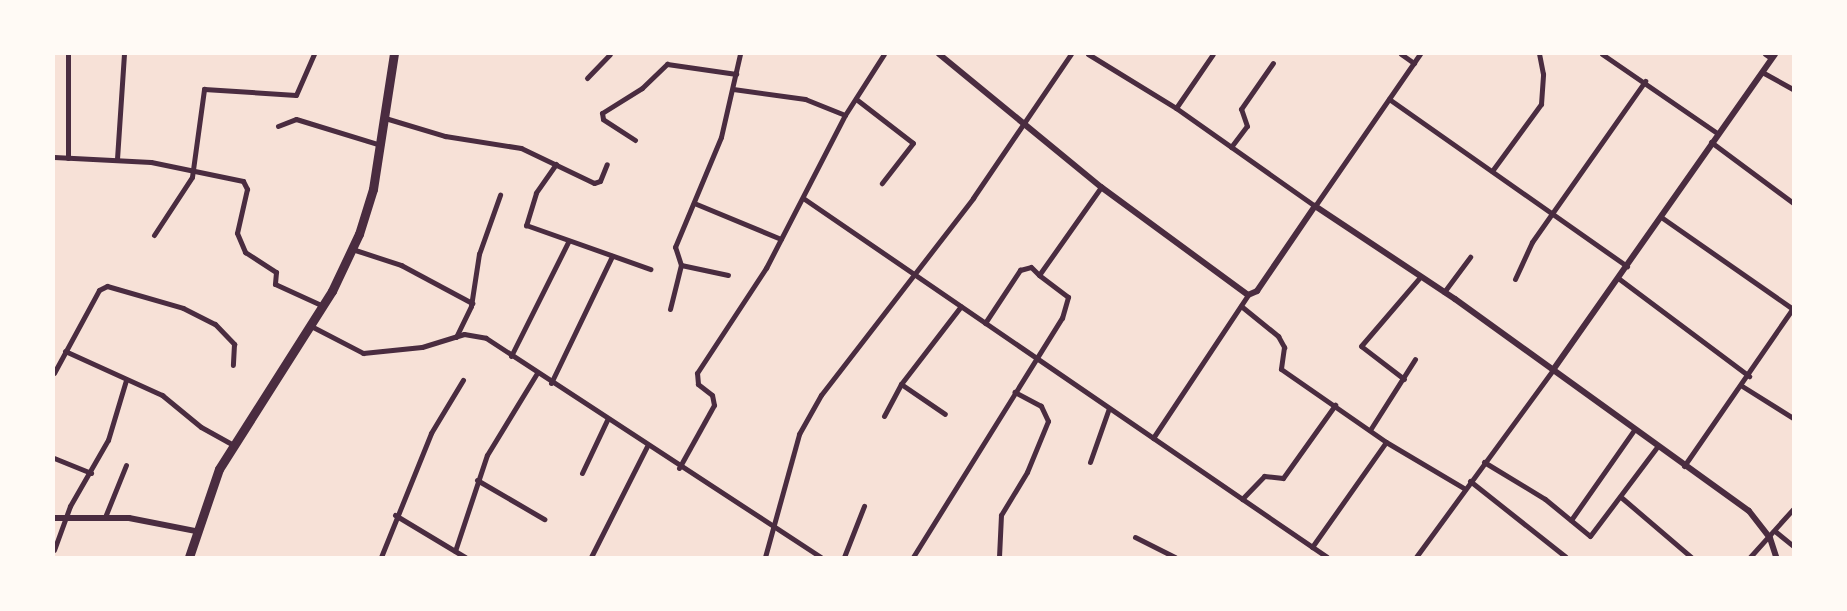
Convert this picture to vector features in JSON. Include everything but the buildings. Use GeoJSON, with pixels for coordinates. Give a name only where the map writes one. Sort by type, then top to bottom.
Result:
{"type":"FeatureCollection","features":[{"type":"Feature","properties":{"kind":"highway"},"geometry":{"type":"LineString","coordinates":[[189,557],[195,531],[232,444],[311,326],[352,250],[373,189],[394,54]]}},
{"type":"Feature","properties":{"kind":"street"},"geometry":{"type":"LineString","coordinates":[[68,54],[68,158]]}},
{"type":"Feature","properties":{"kind":"street"},"geometry":{"type":"LineString","coordinates":[[117,159],[124,54]]}},
{"type":"Feature","properties":{"kind":"street"},"geometry":{"type":"LineString","coordinates":[[154,236],[188,190],[194,168],[204,89],[296,95],[314,54]]}},
{"type":"Feature","properties":{"kind":"street"},"geometry":{"type":"LineString","coordinates":[[587,78],[610,54]]}},
{"type":"Feature","properties":{"kind":"street"},"geometry":{"type":"LineString","coordinates":[[670,309],[681,265],[674,252],[721,137],[740,54]]}},
{"type":"Feature","properties":{"kind":"street"},"geometry":{"type":"LineString","coordinates":[[679,468],[714,405],[712,395],[698,384],[697,373],[781,239],[845,115],[884,54]]}},
{"type":"Feature","properties":{"kind":"street"},"geometry":{"type":"LineString","coordinates":[[938,54],[1025,122],[1101,187],[1248,295]]}},
{"type":"Feature","properties":{"kind":"street"},"geometry":{"type":"LineString","coordinates":[[765,557],[774,531],[782,486],[799,434],[839,369],[915,275],[1025,122],[1070,54]]}},
{"type":"Feature","properties":{"kind":"street"},"geometry":{"type":"LineString","coordinates":[[1088,54],[1176,108],[1315,206],[1421,276],[1657,447],[1749,511],[1770,538],[1776,557]]}},
{"type":"Feature","properties":{"kind":"street"},"geometry":{"type":"LineString","coordinates":[[1176,108],[1213,54]]}},
{"type":"Feature","properties":{"kind":"street"},"geometry":{"type":"LineString","coordinates":[[1401,54],[1414,63]]}},
{"type":"Feature","properties":{"kind":"street"},"geometry":{"type":"LineString","coordinates":[[1153,438],[1248,295],[1257,291],[1420,54]]}},
{"type":"Feature","properties":{"kind":"street"},"geometry":{"type":"LineString","coordinates":[[1492,171],[1541,104],[1543,74],[1539,54]]}},
{"type":"Feature","properties":{"kind":"street"},"geometry":{"type":"LineString","coordinates":[[1602,54],[1645,81],[1717,133]]}},
{"type":"Feature","properties":{"kind":"street"},"geometry":{"type":"LineString","coordinates":[[1419,556],[1470,481],[1553,370],[1627,266],[1717,133],[1773,56],[1764,54]]}},
{"type":"Feature","properties":{"kind":"street"},"geometry":{"type":"LineString","coordinates":[[1230,147],[1247,126],[1241,110],[1272,63]]}},
{"type":"Feature","properties":{"kind":"street"},"geometry":{"type":"LineString","coordinates":[[635,140],[603,119],[603,110],[642,88],[667,64],[736,74]]}},
{"type":"Feature","properties":{"kind":"street"},"geometry":{"type":"LineString","coordinates":[[1762,72],[1793,89]]}},
{"type":"Feature","properties":{"kind":"street"},"geometry":{"type":"LineString","coordinates":[[1515,279],[1552,212],[1645,81]]}},
{"type":"Feature","properties":{"kind":"street"},"geometry":{"type":"LineString","coordinates":[[733,89],[805,100],[845,115]]}},
{"type":"Feature","properties":{"kind":"street"},"geometry":{"type":"LineString","coordinates":[[856,99],[913,143],[882,183]]}},
{"type":"Feature","properties":{"kind":"street"},"geometry":{"type":"LineString","coordinates":[[1389,99],[1627,266]]}},
{"type":"Feature","properties":{"kind":"street"},"geometry":{"type":"LineString","coordinates":[[385,118],[445,136],[521,148],[595,183],[607,164]]}},
{"type":"Feature","properties":{"kind":"street"},"geometry":{"type":"LineString","coordinates":[[278,126],[303,120],[381,145]]}},
{"type":"Feature","properties":{"kind":"street"},"geometry":{"type":"LineString","coordinates":[[1711,142],[1793,203]]}},
{"type":"Feature","properties":{"kind":"street"},"geometry":{"type":"LineString","coordinates":[[54,157],[117,159],[194,168],[246,183],[236,233],[244,252],[276,272],[274,284],[323,306]]}},
{"type":"Feature","properties":{"kind":"street"},"geometry":{"type":"LineString","coordinates":[[556,164],[536,193],[526,225],[568,242],[650,269]]}},
{"type":"Feature","properties":{"kind":"street"},"geometry":{"type":"LineString","coordinates":[[1039,275],[1101,187]]}},
{"type":"Feature","properties":{"kind":"street"},"geometry":{"type":"LineString","coordinates":[[456,338],[472,303],[479,254],[500,195]]}},
{"type":"Feature","properties":{"kind":"street"},"geometry":{"type":"LineString","coordinates":[[803,198],[1327,557]]}},
{"type":"Feature","properties":{"kind":"street"},"geometry":{"type":"LineString","coordinates":[[694,203],[781,239]]}},
{"type":"Feature","properties":{"kind":"street"},"geometry":{"type":"LineString","coordinates":[[1661,217],[1793,309],[1749,376],[1684,466]]}},
{"type":"Feature","properties":{"kind":"street"},"geometry":{"type":"LineString","coordinates":[[511,356],[562,246],[568,242]]}},
{"type":"Feature","properties":{"kind":"street"},"geometry":{"type":"LineString","coordinates":[[352,250],[400,265],[472,303]]}},
{"type":"Feature","properties":{"kind":"street"},"geometry":{"type":"LineString","coordinates":[[551,383],[612,256]]}},
{"type":"Feature","properties":{"kind":"street"},"geometry":{"type":"LineString","coordinates":[[1444,292],[1470,257]]}},
{"type":"Feature","properties":{"kind":"street"},"geometry":{"type":"LineString","coordinates":[[681,265],[728,275]]}},
{"type":"Feature","properties":{"kind":"street"},"geometry":{"type":"LineString","coordinates":[[913,557],[1037,358],[1069,302],[1066,294],[1031,267],[1020,270],[985,323]]}},
{"type":"Feature","properties":{"kind":"street"},"geometry":{"type":"LineString","coordinates":[[1404,379],[1361,346],[1421,276]]}},
{"type":"Feature","properties":{"kind":"street"},"geometry":{"type":"LineString","coordinates":[[1618,278],[1749,376]]}},
{"type":"Feature","properties":{"kind":"street"},"geometry":{"type":"LineString","coordinates":[[54,373],[56,366],[99,290],[107,286],[183,308],[211,322],[230,335],[235,348],[233,365]]}},
{"type":"Feature","properties":{"kind":"street"},"geometry":{"type":"LineString","coordinates":[[884,416],[901,384],[961,306]]}},
{"type":"Feature","properties":{"kind":"street"},"geometry":{"type":"LineString","coordinates":[[1241,306],[1283,344],[1281,369],[1386,442],[1465,489]]}},
{"type":"Feature","properties":{"kind":"street"},"geometry":{"type":"LineString","coordinates":[[311,326],[363,353],[472,334],[511,356],[774,531],[821,557]]}},
{"type":"Feature","properties":{"kind":"street"},"geometry":{"type":"LineString","coordinates":[[65,352],[175,403],[201,427],[232,444]]}},
{"type":"Feature","properties":{"kind":"street"},"geometry":{"type":"LineString","coordinates":[[1370,430],[1415,359]]}},
{"type":"Feature","properties":{"kind":"street"},"geometry":{"type":"LineString","coordinates":[[455,551],[477,480],[536,373]]}},
{"type":"Feature","properties":{"kind":"street"},"geometry":{"type":"LineString","coordinates":[[54,550],[65,518],[108,440],[126,380]]}},
{"type":"Feature","properties":{"kind":"street"},"geometry":{"type":"LineString","coordinates":[[381,557],[395,515],[430,433],[463,380]]}},
{"type":"Feature","properties":{"kind":"street"},"geometry":{"type":"LineString","coordinates":[[901,384],[945,414]]}},
{"type":"Feature","properties":{"kind":"street"},"geometry":{"type":"LineString","coordinates":[[1742,386],[1793,418]]}},
{"type":"Feature","properties":{"kind":"street"},"geometry":{"type":"LineString","coordinates":[[998,557],[1001,515],[1027,472],[1048,422],[1042,406],[1015,392]]}},
{"type":"Feature","properties":{"kind":"street"},"geometry":{"type":"LineString","coordinates":[[1242,499],[1264,476],[1283,478],[1335,405]]}},
{"type":"Feature","properties":{"kind":"street"},"geometry":{"type":"LineString","coordinates":[[1090,462],[1109,408]]}},
{"type":"Feature","properties":{"kind":"street"},"geometry":{"type":"LineString","coordinates":[[582,473],[607,420]]}},
{"type":"Feature","properties":{"kind":"street"},"geometry":{"type":"LineString","coordinates":[[1571,520],[1634,430]]}},
{"type":"Feature","properties":{"kind":"street"},"geometry":{"type":"LineString","coordinates":[[1312,547],[1386,442]]}},
{"type":"Feature","properties":{"kind":"street"},"geometry":{"type":"LineString","coordinates":[[591,557],[647,446]]}},
{"type":"Feature","properties":{"kind":"street"},"geometry":{"type":"LineString","coordinates":[[1484,462],[1571,520],[1588,536],[1596,534],[1657,447]]}},
{"type":"Feature","properties":{"kind":"street"},"geometry":{"type":"LineString","coordinates":[[54,458],[90,473]]}},
{"type":"Feature","properties":{"kind":"street"},"geometry":{"type":"LineString","coordinates":[[105,517],[126,465]]}},
{"type":"Feature","properties":{"kind":"street"},"geometry":{"type":"LineString","coordinates":[[477,480],[544,519]]}},
{"type":"Feature","properties":{"kind":"street"},"geometry":{"type":"LineString","coordinates":[[1470,481],[1566,557]]}},
{"type":"Feature","properties":{"kind":"street"},"geometry":{"type":"LineString","coordinates":[[1622,498],[1692,557]]}},
{"type":"Feature","properties":{"kind":"street"},"geometry":{"type":"LineString","coordinates":[[844,557],[864,506]]}},
{"type":"Feature","properties":{"kind":"street"},"geometry":{"type":"LineString","coordinates":[[1750,557],[1776,532],[1793,509]]}},
{"type":"Feature","properties":{"kind":"street"},"geometry":{"type":"LineString","coordinates":[[395,515],[465,557]]}},
{"type":"Feature","properties":{"kind":"street"},"geometry":{"type":"LineString","coordinates":[[54,518],[105,517],[195,531]]}},
{"type":"Feature","properties":{"kind":"street"},"geometry":{"type":"LineString","coordinates":[[1776,532],[1793,546]]}},
{"type":"Feature","properties":{"kind":"street"},"geometry":{"type":"LineString","coordinates":[[1135,538],[1172,557]]}}]}
